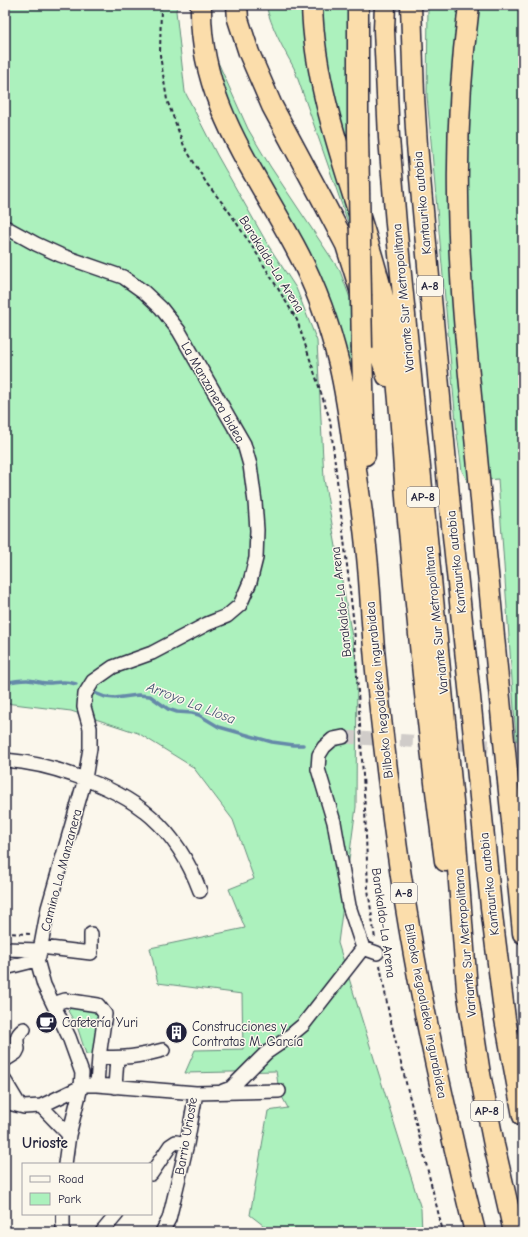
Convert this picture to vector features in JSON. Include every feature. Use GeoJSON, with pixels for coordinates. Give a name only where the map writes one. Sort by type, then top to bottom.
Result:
{"type":"FeatureCollection","features":[{"type":"Feature","properties":{"kind":"highway"},"geometry":{"type":"LineString","coordinates":[[201,5],[200,18],[204,57],[214,92],[230,130],[295,246],[315,289],[331,333],[340,368],[347,406],[367,548]]}},
{"type":"Feature","properties":{"kind":"highway"},"geometry":{"type":"LineString","coordinates":[[237,5],[238,19],[247,46],[272,106],[346,245],[388,379],[406,493]]}},
{"type":"Feature","properties":{"kind":"highway"},"geometry":{"type":"LineString","coordinates":[[312,5],[313,30],[326,105],[370,244],[382,289],[391,332],[398,380],[416,611],[437,804],[451,899],[467,989]]}},
{"type":"Feature","properties":{"kind":"highway","name":"A-8"},"geometry":{"type":"LineString","coordinates":[[358,5],[358,134],[367,548]]}},
{"type":"Feature","properties":{"kind":"highway","name":"Variante Sur Metropolitana"},"geometry":{"type":"LineString","coordinates":[[385,5],[384,45],[394,200],[414,418],[431,569],[453,802],[467,989],[480,1074],[492,1138],[514,1232]]}},
{"type":"Feature","properties":{"kind":"highway","name":"Kantauriko autobia"},"geometry":{"type":"LineString","coordinates":[[411,5],[413,81],[417,145],[453,545],[493,922],[505,1019],[523,1116]]}},
{"type":"Feature","properties":{"kind":"highway"},"geometry":{"type":"LineString","coordinates":[[469,5],[459,129],[458,196],[460,251],[508,796],[523,933]]}},
{"type":"Feature","properties":{"kind":"highway","name":"Bilboko hegoaldeko ingurabidea"},"geometry":{"type":"LineString","coordinates":[[367,548],[376,666],[390,797],[400,868],[436,1067],[475,1232]]}},
{"type":"Feature","properties":{"kind":"street","name":"La Manzanera bidea"},"geometry":{"type":"LineString","coordinates":[[5,227],[60,255],[123,277],[144,292],[161,308],[179,330],[244,444],[250,465],[257,530],[256,558],[250,582],[240,604],[227,616],[207,624],[152,654],[113,667],[93,681],[85,694],[84,707],[90,728],[90,748],[85,779]]}},
{"type":"Feature","properties":{"kind":"street"},"geometry":{"type":"LineString","coordinates":[[343,737],[333,739],[324,747],[319,755],[318,769],[334,822],[349,906],[364,948],[377,953]]}},
{"type":"Feature","properties":{"kind":"street"},"geometry":{"type":"LineString","coordinates":[[5,760],[27,762],[55,768],[127,797],[148,812],[167,831],[192,868],[200,891]]}},
{"type":"Feature","properties":{"kind":"street","name":"Camino La Manzanera"},"geometry":{"type":"LineString","coordinates":[[39,952],[48,908],[85,779]]}},
{"type":"Feature","properties":{"kind":"street"},"geometry":{"type":"LineString","coordinates":[[5,949],[39,952],[91,953],[91,934]]}},
{"type":"Feature","properties":{"kind":"street"},"geometry":{"type":"LineString","coordinates":[[220,1092],[231,1088],[266,1053],[303,1025],[364,948]]}},
{"type":"Feature","properties":{"kind":"street"},"geometry":{"type":"LineString","coordinates":[[5,968],[39,952]]}},
{"type":"Feature","properties":{"kind":"street"},"geometry":{"type":"LineString","coordinates":[[39,952],[44,985],[74,1050],[82,1072],[81,1087],[69,1135],[65,1163]]}},
{"type":"Feature","properties":{"kind":"street"},"geometry":{"type":"LineString","coordinates":[[53,1004],[65,1000],[98,1005],[105,1014],[97,1085]]}},
{"type":"Feature","properties":{"kind":"street"},"geometry":{"type":"LineString","coordinates":[[5,1060],[16,1053],[18,1049],[16,1040],[17,1034],[24,1029]]}},
{"type":"Feature","properties":{"kind":"street"},"geometry":{"type":"LineString","coordinates":[[99,1057],[132,1057],[163,1050]]}},
{"type":"Feature","properties":{"kind":"street"},"geometry":{"type":"LineString","coordinates":[[115,1087],[117,1058]]}},
{"type":"Feature","properties":{"kind":"street"},"geometry":{"type":"LineString","coordinates":[[82,1072],[93,1079],[97,1085]]}},
{"type":"Feature","properties":{"kind":"street"},"geometry":{"type":"LineString","coordinates":[[5,1081],[20,1106]]}},
{"type":"Feature","properties":{"kind":"street","name":"Barrio Urioste"},"geometry":{"type":"LineString","coordinates":[[81,1087],[97,1085],[196,1092],[187,1144],[169,1219],[162,1232]]}},
{"type":"Feature","properties":{"kind":"street"},"geometry":{"type":"LineString","coordinates":[[5,1102],[20,1106],[41,1106],[81,1087]]}},
{"type":"Feature","properties":{"kind":"street"},"geometry":{"type":"LineString","coordinates":[[196,1092],[279,1091]]}},
{"type":"Feature","properties":{"kind":"street"},"geometry":{"type":"LineString","coordinates":[[41,1106],[69,1135]]}},
{"type":"Feature","properties":{"kind":"street"},"geometry":{"type":"LineString","coordinates":[[152,1173],[170,1146],[176,1142],[187,1144]]}},
{"type":"Feature","properties":{"kind":"street"},"geometry":{"type":"LineString","coordinates":[[63,1215],[63,1232]]}},
{"type":"Feature","properties":{"kind":"street"},"geometry":{"type":"LineString","coordinates":[[102,1232],[116,1215]]}},
{"type":"Feature","properties":{"kind":"path","name":"Barakaldo-La Arena"},"geometry":{"type":"LineString","coordinates":[[161,5],[160,56],[167,100],[184,146],[206,184],[228,210],[258,254],[297,320],[330,420],[354,625],[365,809],[368,889],[377,953],[389,1014],[443,1232]]}},
{"type":"Feature","properties":{"kind":"path"},"geometry":{"type":"LineString","coordinates":[[5,933],[33,934]]}},
{"type":"Feature","properties":{"kind":"green space"},"geometry":{"type":"Polygon","coordinates":[[[5,5],[177,5],[176,11],[185,92],[217,155],[268,245],[296,288],[317,341],[324,479],[357,665],[356,807],[338,943],[421,1209],[422,1232],[272,1232],[250,1215],[268,1111],[288,1108],[279,1091],[276,1071],[185,1073],[195,1050],[243,1049],[242,994],[158,983],[150,948],[245,928],[229,889],[254,879],[233,820],[193,767],[138,733],[71,711],[5,703],[5,5]]]}},
{"type":"Feature","properties":{"kind":"green space"},"geometry":{"type":"Polygon","coordinates":[[[266,5],[305,5],[352,211],[350,228],[294,68],[274,29],[266,5]]]}},
{"type":"Feature","properties":{"kind":"green space"},"geometry":{"type":"Polygon","coordinates":[[[320,5],[350,5],[351,156],[327,78],[320,5]]]}},
{"type":"Feature","properties":{"kind":"green space"},"geometry":{"type":"Polygon","coordinates":[[[428,5],[523,5],[523,786],[516,738],[498,479],[468,482],[462,471],[457,434],[427,96],[428,5]]]}},
{"type":"Feature","properties":{"kind":"green space"},"geometry":{"type":"Polygon","coordinates":[[[217,60],[248,129],[270,166],[340,271],[350,298],[352,389],[269,182],[221,89],[217,60]]]}},
{"type":"Feature","properties":{"kind":"green space"},"geometry":{"type":"Polygon","coordinates":[[[72,1007],[95,1010],[99,1016],[93,1055],[86,1054],[77,1026],[68,1011],[72,1007]]]}},
{"type":"Feature","properties":{"kind":"waterway","name":"Arroyo La Llosa"},"geometry":{"type":"LineString","coordinates":[[5,683],[27,680],[45,683],[69,682],[76,684]]}},
{"type":"Feature","properties":{"kind":"waterway","name":"Arroyo La Llosa"},"geometry":{"type":"LineString","coordinates":[[95,693],[105,697],[115,698],[138,695],[150,696],[168,709],[177,712],[199,715],[219,727],[272,742],[303,745]]}},
{"type":"Feature","properties":{"kind":"tunnel"},"geometry":{"type":"LineString","coordinates":[[343,737],[523,748]]}},
{"type":"Feature","properties":{"kind":"place","name":"Cafetería Yuri"},"geometry":{"type":"Point","coordinates":[47,1022]}},
{"type":"Feature","properties":{"kind":"place","name":"Construcciones y Contratas M. García"},"geometry":{"type":"Point","coordinates":[176,1033]}},
{"type":"Feature","properties":{"kind":"district","name":"Urioste"},"geometry":{"type":"Point","coordinates":[45,1143]}}]}
